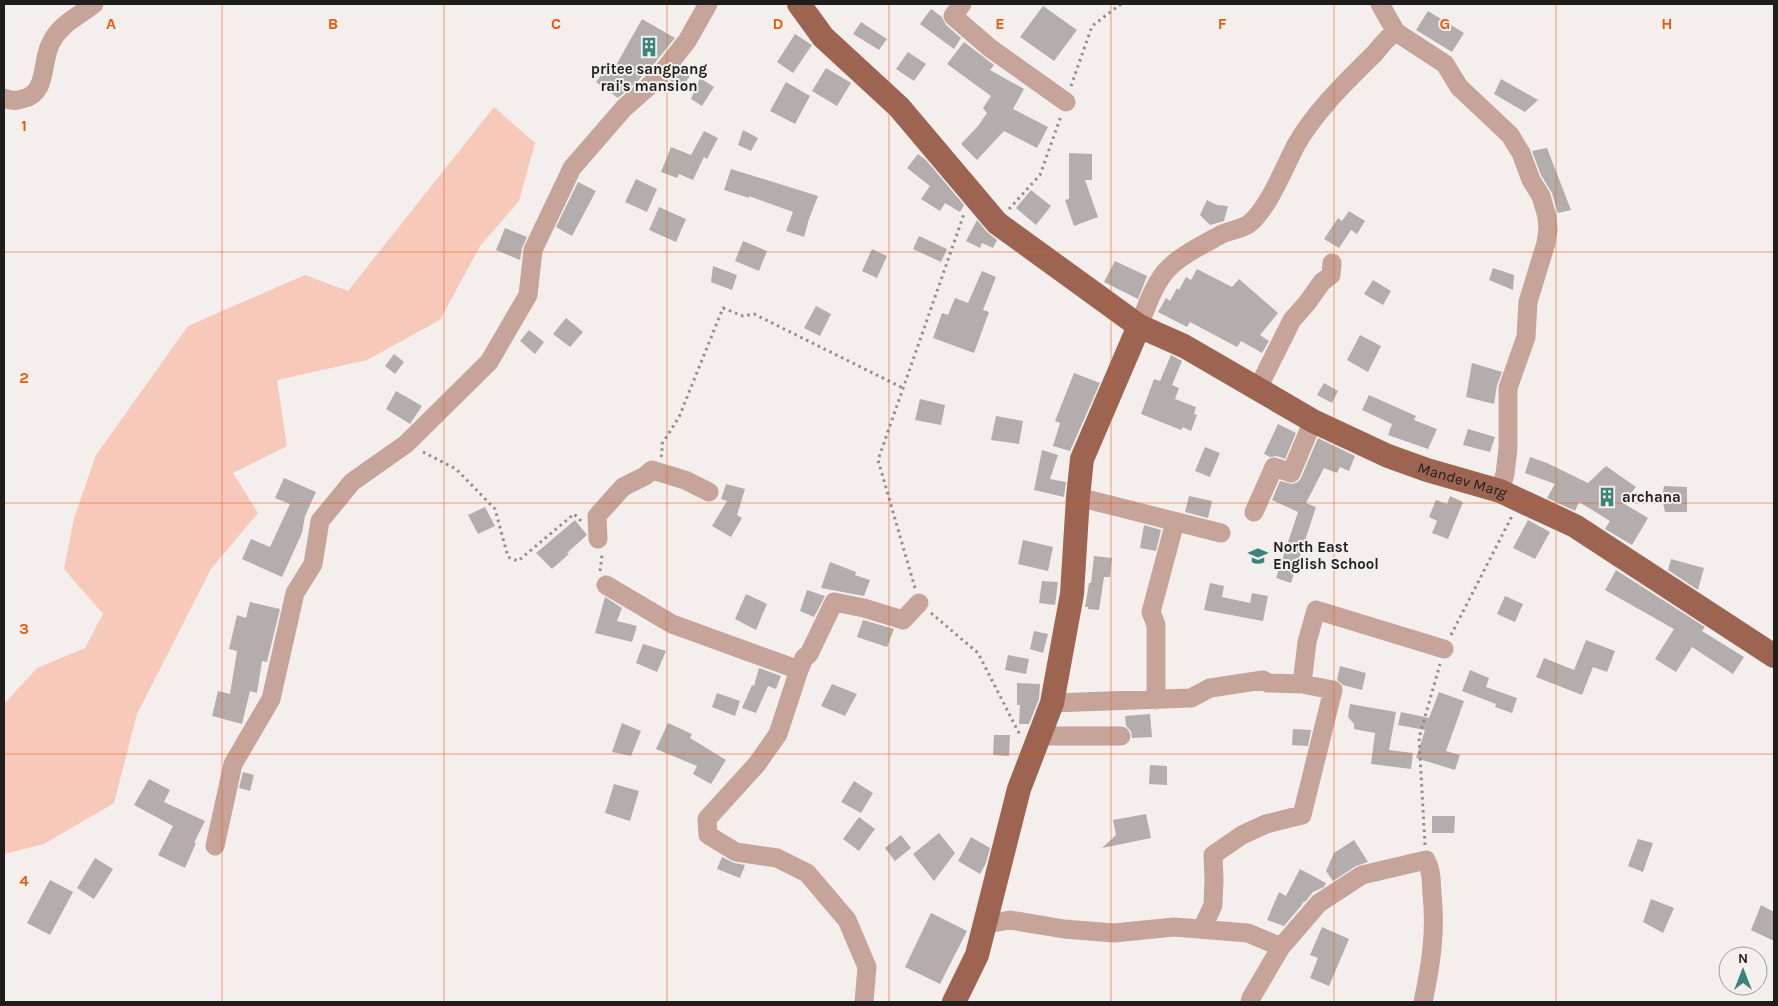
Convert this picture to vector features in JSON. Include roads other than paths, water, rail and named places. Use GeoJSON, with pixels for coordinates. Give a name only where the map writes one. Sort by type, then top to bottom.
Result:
{"type":"FeatureCollection","features":[{"type":"Feature","properties":{"kind":"main road","name":"Mandev Marg"},"geometry":{"type":"LineString","coordinates":[[799,4],[823,37],[899,107],[997,223],[1139,326],[1184,346],[1313,421],[1388,456],[1510,495],[1575,526],[1774,656]]}},
{"type":"Feature","properties":{"kind":"main road"},"geometry":{"type":"LineString","coordinates":[[954,1002],[977,955],[1019,789],[1052,703],[1072,594],[1082,460],[1139,326]]}},
{"type":"Feature","properties":{"kind":"street"},"geometry":{"type":"LineString","coordinates":[[4,98],[16,101],[26,99],[35,94],[41,84],[50,44],[67,22],[94,4]]}},
{"type":"Feature","properties":{"kind":"street"},"geometry":{"type":"LineString","coordinates":[[215,846],[233,764],[271,699],[295,593],[313,564],[320,521],[352,482],[406,444],[489,362],[528,295],[533,250],[572,168],[624,108],[657,79],[687,41],[708,4]]}},
{"type":"Feature","properties":{"kind":"street"},"geometry":{"type":"LineString","coordinates":[[962,4],[953,16],[990,48],[1066,102]]}},
{"type":"Feature","properties":{"kind":"street"},"geometry":{"type":"LineString","coordinates":[[1380,4],[1396,32],[1445,64],[1460,87],[1510,135],[1521,153],[1531,180],[1541,196],[1547,217],[1546,244],[1528,302],[1526,337],[1508,388],[1508,448],[1505,474],[1510,495]]}},
{"type":"Feature","properties":{"kind":"street"},"geometry":{"type":"LineString","coordinates":[[1139,326],[1150,297],[1166,271],[1204,244],[1229,231],[1249,225],[1259,214],[1297,144],[1315,119],[1332,97],[1380,48],[1389,36],[1396,32]]}},
{"type":"Feature","properties":{"kind":"street"},"geometry":{"type":"LineString","coordinates":[[1258,388],[1292,320],[1307,304],[1322,282],[1331,274],[1332,263]]}},
{"type":"Feature","properties":{"kind":"street"},"geometry":{"type":"LineString","coordinates":[[1254,512],[1274,467],[1291,473],[1313,421]]}},
{"type":"Feature","properties":{"kind":"street"},"geometry":{"type":"LineString","coordinates":[[598,539],[597,516],[623,487],[645,476],[652,470],[685,480],[709,492]]}},
{"type":"Feature","properties":{"kind":"street"},"geometry":{"type":"LineString","coordinates":[[1078,497],[1221,533]]}},
{"type":"Feature","properties":{"kind":"street"},"geometry":{"type":"LineString","coordinates":[[1156,700],[1156,624],[1151,612],[1175,522]]}},
{"type":"Feature","properties":{"kind":"street"},"geometry":{"type":"LineString","coordinates":[[606,585],[672,624],[799,670]]}},
{"type":"Feature","properties":{"kind":"street"},"geometry":{"type":"LineString","coordinates":[[864,1002],[867,967],[847,920],[807,873],[777,858],[736,852],[708,835],[707,819],[757,764],[778,734],[804,658],[809,654],[834,602],[864,608],[902,620],[919,602]]}},
{"type":"Feature","properties":{"kind":"street"},"geometry":{"type":"LineString","coordinates":[[1302,684],[1306,642],[1316,610],[1444,649]]}},
{"type":"Feature","properties":{"kind":"street"},"geometry":{"type":"LineString","coordinates":[[1052,703],[1191,698],[1210,688],[1263,680],[1268,683],[1302,684],[1333,690],[1302,815],[1258,828],[1242,835],[1213,855],[1213,905],[1202,930]]}},
{"type":"Feature","properties":{"kind":"street"},"geometry":{"type":"LineString","coordinates":[[1037,742],[1122,736]]}},
{"type":"Feature","properties":{"kind":"street"},"geometry":{"type":"LineString","coordinates":[[1250,1002],[1281,947],[1319,903],[1362,875],[1426,860],[1431,869],[1435,919],[1430,969],[1423,1002]]}},
{"type":"Feature","properties":{"kind":"street"},"geometry":{"type":"LineString","coordinates":[[986,924],[1010,920],[1064,929],[1114,933],[1174,927],[1248,934],[1281,947]]}},
{"type":"Feature","properties":{"kind":"place","name":"pritee sangpang rai's mansion"},"geometry":{"type":"Point","coordinates":[649,47]}},
{"type":"Feature","properties":{"kind":"place","name":"archana"},"geometry":{"type":"Point","coordinates":[1607,497]}},
{"type":"Feature","properties":{"kind":"place","name":"North East English School"},"geometry":{"type":"Point","coordinates":[1258,556]}}]}
